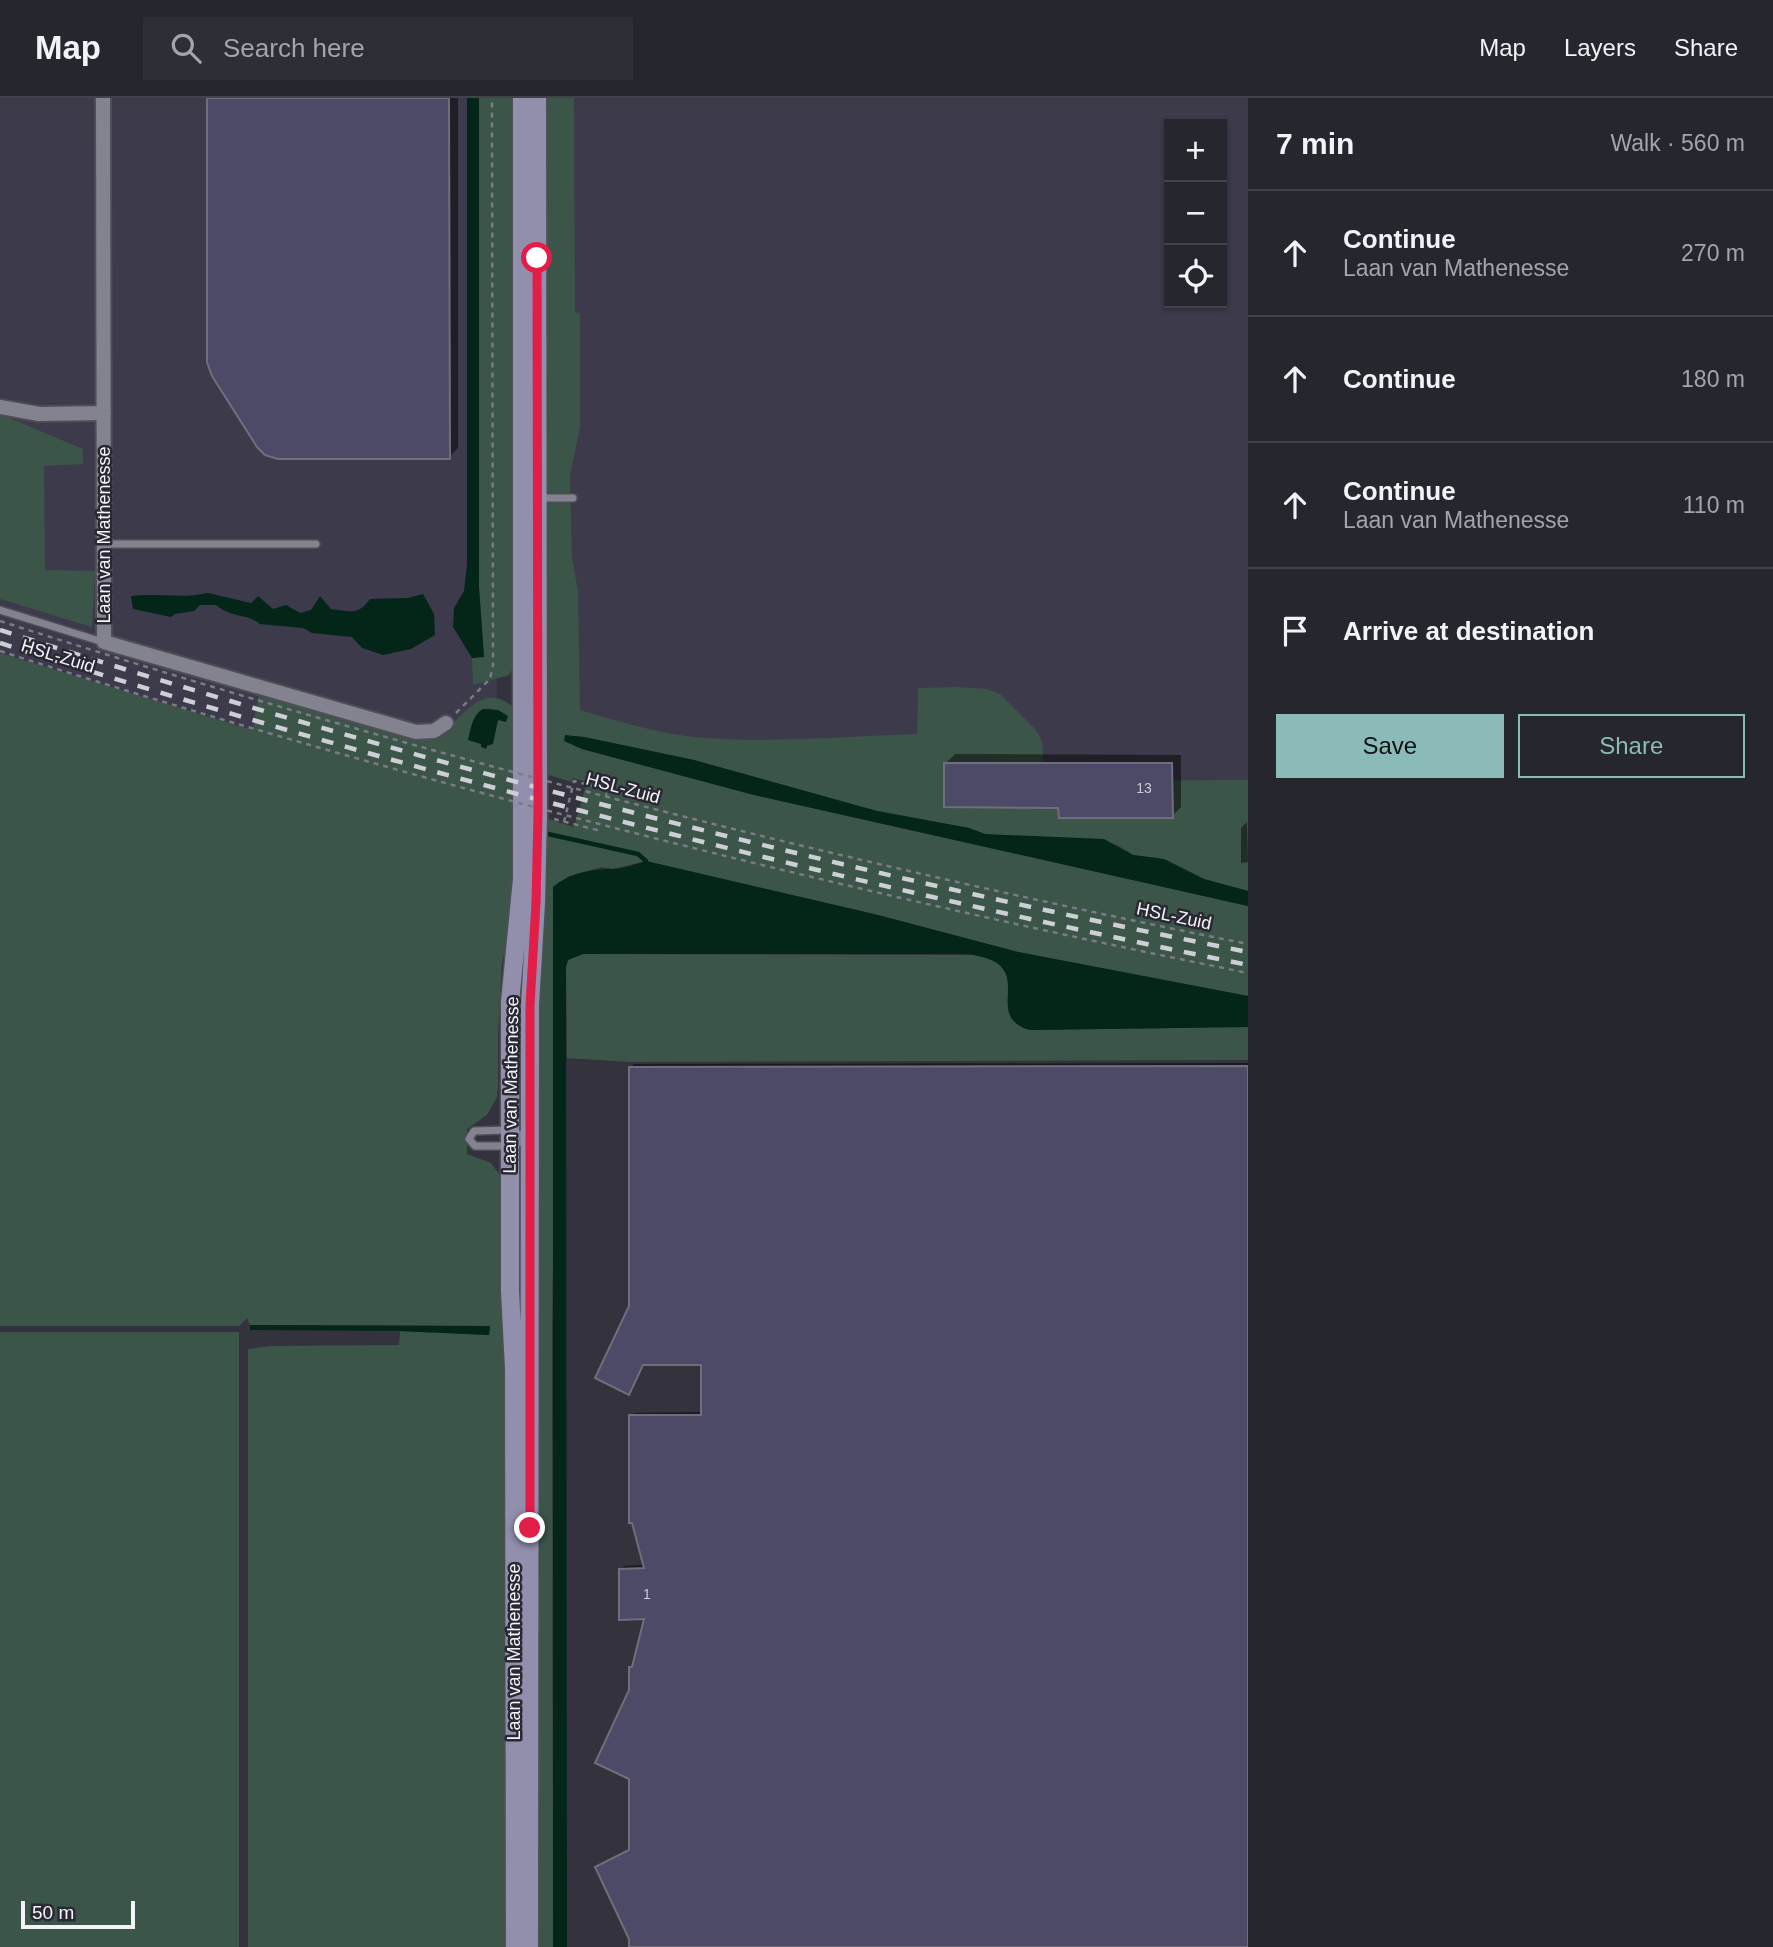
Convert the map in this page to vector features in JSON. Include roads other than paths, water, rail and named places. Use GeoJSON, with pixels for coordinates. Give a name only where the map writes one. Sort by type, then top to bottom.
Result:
{"type":"FeatureCollection","features":[{"type":"Feature","properties":{"kind":"street","name":"Laan van Mathenesse"},"geometry":{"type":"LineString","coordinates":[[103,98],[104,642],[416,732],[434,731],[446,723]]}},
{"type":"Feature","properties":{"kind":"street","name":"Laan van Mathenesse"},"geometry":{"type":"LineString","coordinates":[[522,98],[537,866],[530,1005],[529,1947]]}},
{"type":"Feature","properties":{"kind":"street","name":"Laan van Mathenesse"},"geometry":{"type":"LineString","coordinates":[[515,1947],[510,1002],[522,879],[537,98]]}},
{"type":"Feature","properties":{"kind":"street"},"geometry":{"type":"LineString","coordinates":[[0,407],[39,414],[104,414]]}},
{"type":"Feature","properties":{"kind":"lane"},"geometry":{"type":"LineString","coordinates":[[529,498],[573,498]]}},
{"type":"Feature","properties":{"kind":"lane"},"geometry":{"type":"LineString","coordinates":[[104,544],[316,544]]}},
{"type":"Feature","properties":{"kind":"lane"},"geometry":{"type":"LineString","coordinates":[[0,610],[104,642]]}},
{"type":"Feature","properties":{"kind":"lane"},"geometry":{"type":"LineString","coordinates":[[509,1138],[530,1139]]}},
{"type":"Feature","properties":{"kind":"lane"},"geometry":{"type":"LineString","coordinates":[[509,1138],[530,1139]]}},
{"type":"Feature","properties":{"kind":"waterway"},"geometry":{"type":"LineString","coordinates":[[548,834],[638,854],[646,861]]}},
{"type":"Feature","properties":{"kind":"railway"},"geometry":{"type":"LineString","coordinates":[[0,630],[308,724],[620,809],[933,885],[1248,952]]}},
{"type":"Feature","properties":{"kind":"railway"},"geometry":{"type":"LineString","coordinates":[[0,643],[309,736],[620,821],[933,897],[1248,965]]}}]}
